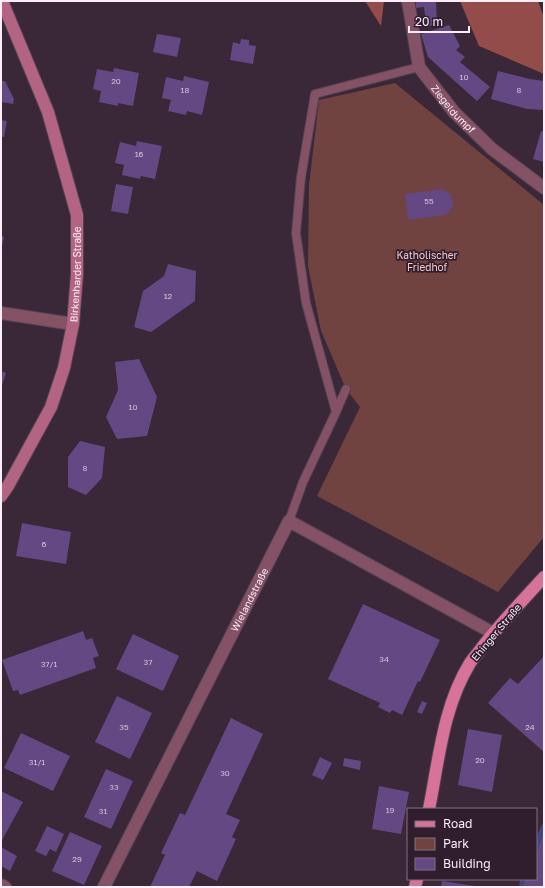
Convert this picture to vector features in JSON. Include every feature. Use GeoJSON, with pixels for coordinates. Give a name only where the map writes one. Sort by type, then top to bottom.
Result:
{"type":"FeatureCollection","features":[{"type":"Feature","properties":{"kind":"main road","name":"Birkenharder Straße"},"geometry":{"type":"LineString","coordinates":[[1,496],[8,486],[51,407],[64,368],[73,324],[77,274],[77,215],[48,112],[2,1]]}},
{"type":"Feature","properties":{"kind":"main road","name":"Ehinger Straße"},"geometry":{"type":"LineString","coordinates":[[429,808],[443,733],[456,691],[471,663],[493,633],[544,577]]}},
{"type":"Feature","properties":{"kind":"street","name":"Ziegeldumpf"},"geometry":{"type":"LineString","coordinates":[[408,1],[419,67],[454,112],[492,149],[544,188]]}},
{"type":"Feature","properties":{"kind":"street"},"geometry":{"type":"LineString","coordinates":[[1,313],[73,324]]}},
{"type":"Feature","properties":{"kind":"street"},"geometry":{"type":"LineString","coordinates":[[289,521],[493,633]]}},
{"type":"Feature","properties":{"kind":"street","name":"Wielandstraße"},"geometry":{"type":"LineString","coordinates":[[104,887],[289,521]]}},
{"type":"Feature","properties":{"kind":"street"},"geometry":{"type":"LineString","coordinates":[[1,885],[5,887]]}},
{"type":"Feature","properties":{"kind":"lane"},"geometry":{"type":"LineString","coordinates":[[336,412],[306,303],[296,233],[301,177],[315,94],[419,67]]}},
{"type":"Feature","properties":{"kind":"lane"},"geometry":{"type":"LineString","coordinates":[[289,521],[303,482],[346,389]]}},
{"type":"Feature","properties":{"kind":"green space","name":"Katholischer Friedhof"},"geometry":{"type":"Polygon","coordinates":[[[395,83],[544,205],[544,537],[498,592],[317,496],[360,407],[346,389],[321,331],[308,266],[309,185],[319,100],[395,83]]]}},
{"type":"Feature","properties":{"kind":"shaded area"},"geometry":{"type":"Polygon","coordinates":[[[365,1],[384,1],[381,26],[365,1]]]}},
{"type":"Feature","properties":{"kind":"shaded area"},"geometry":{"type":"Polygon","coordinates":[[[460,1],[538,1],[544,16],[544,74],[479,46],[460,1]]]}},
{"type":"Feature","properties":{"kind":"building"},"geometry":{"type":"Polygon","coordinates":[[[416,1],[436,1],[437,25],[426,26],[424,7],[416,8],[416,1]]]}},
{"type":"Feature","properties":{"kind":"building"},"geometry":{"type":"Polygon","coordinates":[[[449,25],[460,46],[456,50],[465,57],[460,62],[490,87],[477,101],[428,57],[421,34],[449,25]]]}},
{"type":"Feature","properties":{"kind":"building"},"geometry":{"type":"Polygon","coordinates":[[[157,34],[181,38],[177,57],[153,52],[157,34]]]}},
{"type":"Feature","properties":{"kind":"building"},"geometry":{"type":"Polygon","coordinates":[[[241,39],[249,40],[249,45],[256,46],[253,64],[230,60],[233,42],[240,44],[241,39]]]}},
{"type":"Feature","properties":{"kind":"building"},"geometry":{"type":"Polygon","coordinates":[[[114,68],[139,73],[133,106],[118,103],[118,106],[99,102],[101,91],[93,89],[97,69],[113,72],[114,68]]]}},
{"type":"Feature","properties":{"kind":"building"},"geometry":{"type":"Polygon","coordinates":[[[498,71],[544,81],[544,110],[527,109],[491,99],[498,71]]]}},
{"type":"Feature","properties":{"kind":"building"},"geometry":{"type":"Polygon","coordinates":[[[184,76],[209,82],[202,115],[187,111],[186,115],[168,111],[171,100],[162,98],[166,77],[183,81],[184,76]]]}},
{"type":"Feature","properties":{"kind":"building"},"geometry":{"type":"Polygon","coordinates":[[[1,81],[5,81],[14,99],[13,104],[1,102],[1,81]]]}},
{"type":"Feature","properties":{"kind":"building"},"geometry":{"type":"Polygon","coordinates":[[[1,120],[7,121],[4,137],[1,137],[1,120]]]}},
{"type":"Feature","properties":{"kind":"building"},"geometry":{"type":"Polygon","coordinates":[[[541,131],[544,132],[544,162],[533,159],[541,131]]]}},
{"type":"Feature","properties":{"kind":"building"},"geometry":{"type":"Polygon","coordinates":[[[137,141],[162,146],[155,179],[141,176],[140,179],[122,175],[124,165],[115,163],[120,142],[136,146],[137,141]]]}},
{"type":"Feature","properties":{"kind":"building"},"geometry":{"type":"Polygon","coordinates":[[[116,184],[133,187],[128,214],[111,211],[116,184]]]}},
{"type":"Feature","properties":{"kind":"building"},"geometry":{"type":"Polygon","coordinates":[[[443,189],[451,195],[453,207],[446,215],[408,220],[405,194],[443,189]]]}},
{"type":"Feature","properties":{"kind":"building"},"geometry":{"type":"Polygon","coordinates":[[[1,236],[4,237],[2,246],[1,246],[1,236]]]}},
{"type":"Feature","properties":{"kind":"building"},"geometry":{"type":"Polygon","coordinates":[[[168,264],[196,271],[195,301],[151,332],[134,327],[143,291],[164,276],[168,264]]]}},
{"type":"Feature","properties":{"kind":"building"},"geometry":{"type":"Polygon","coordinates":[[[139,359],[157,397],[147,436],[117,439],[106,417],[118,390],[115,362],[139,359]]]}},
{"type":"Feature","properties":{"kind":"building"},"geometry":{"type":"Polygon","coordinates":[[[1,371],[6,373],[1,388],[1,371]]]}},
{"type":"Feature","properties":{"kind":"building"},"geometry":{"type":"Polygon","coordinates":[[[80,441],[105,447],[102,478],[86,495],[68,487],[68,457],[80,441]]]}},
{"type":"Feature","properties":{"kind":"building"},"geometry":{"type":"Polygon","coordinates":[[[22,523],[71,532],[66,564],[16,556],[22,523]]]}},
{"type":"Feature","properties":{"kind":"building"},"geometry":{"type":"Polygon","coordinates":[[[363,604],[440,640],[402,715],[392,710],[390,713],[378,707],[380,703],[328,679],[363,604]]]}},
{"type":"Feature","properties":{"kind":"building"},"geometry":{"type":"Polygon","coordinates":[[[83,631],[86,640],[92,638],[99,656],[93,658],[96,668],[20,695],[18,690],[13,691],[2,660],[83,631]]]}},
{"type":"Feature","properties":{"kind":"building"},"geometry":{"type":"Polygon","coordinates":[[[133,634],[179,656],[163,691],[116,669],[133,634]]]}},
{"type":"Feature","properties":{"kind":"building"},"geometry":{"type":"Polygon","coordinates":[[[544,656],[544,752],[488,703],[510,678],[518,684],[544,656]]]}},
{"type":"Feature","properties":{"kind":"building"},"geometry":{"type":"Polygon","coordinates":[[[117,696],[152,713],[130,759],[95,742],[117,696]]]}},
{"type":"Feature","properties":{"kind":"building"},"geometry":{"type":"Polygon","coordinates":[[[422,701],[427,703],[422,714],[417,712],[422,701]]]}},
{"type":"Feature","properties":{"kind":"building"},"geometry":{"type":"Polygon","coordinates":[[[231,718],[263,734],[226,814],[240,820],[232,837],[236,839],[217,881],[197,871],[189,887],[150,887],[165,855],[161,853],[180,813],[185,815],[231,718]]]}},
{"type":"Feature","properties":{"kind":"building"},"geometry":{"type":"Polygon","coordinates":[[[468,729],[502,735],[492,792],[458,785],[468,729]]]}},
{"type":"Feature","properties":{"kind":"building"},"geometry":{"type":"Polygon","coordinates":[[[21,733],[70,756],[53,791],[4,768],[21,733]]]}},
{"type":"Feature","properties":{"kind":"building"},"geometry":{"type":"Polygon","coordinates":[[[320,757],[332,763],[323,780],[312,775],[320,757]]]}},
{"type":"Feature","properties":{"kind":"building"},"geometry":{"type":"Polygon","coordinates":[[[344,758],[361,761],[360,770],[343,766],[344,758]]]}},
{"type":"Feature","properties":{"kind":"building"},"geometry":{"type":"Polygon","coordinates":[[[106,769],[133,781],[111,829],[84,817],[106,769]]]}},
{"type":"Feature","properties":{"kind":"building"},"geometry":{"type":"Polygon","coordinates":[[[379,786],[409,792],[401,834],[372,829],[379,786]]]}},
{"type":"Feature","properties":{"kind":"building"},"geometry":{"type":"Polygon","coordinates":[[[1,791],[23,802],[1,842],[1,791]]]}},
{"type":"Feature","properties":{"kind":"building"},"geometry":{"type":"Polygon","coordinates":[[[47,826],[64,834],[56,852],[50,849],[46,856],[35,851],[47,826]]]}},
{"type":"Feature","properties":{"kind":"building"},"geometry":{"type":"Polygon","coordinates":[[[70,832],[102,846],[84,885],[52,871],[70,832]]]}},
{"type":"Feature","properties":{"kind":"building"},"geometry":{"type":"Polygon","coordinates":[[[544,833],[544,887],[528,887],[523,885],[526,880],[537,880],[537,850],[544,833]]]}},
{"type":"Feature","properties":{"kind":"building"},"geometry":{"type":"Polygon","coordinates":[[[1,847],[17,856],[10,871],[1,866],[1,847]]]}},
{"type":"Feature","properties":{"kind":"building"},"geometry":{"type":"Polygon","coordinates":[[[442,881],[475,886],[475,887],[441,887],[442,881]]]}},
{"type":"Feature","properties":{"kind":"waterway"},"geometry":{"type":"LineString","coordinates":[[537,844],[544,827]]}},
{"type":"Feature","properties":{"kind":"waterway"},"geometry":{"type":"LineString","coordinates":[[522,887],[523,880]]}}]}
